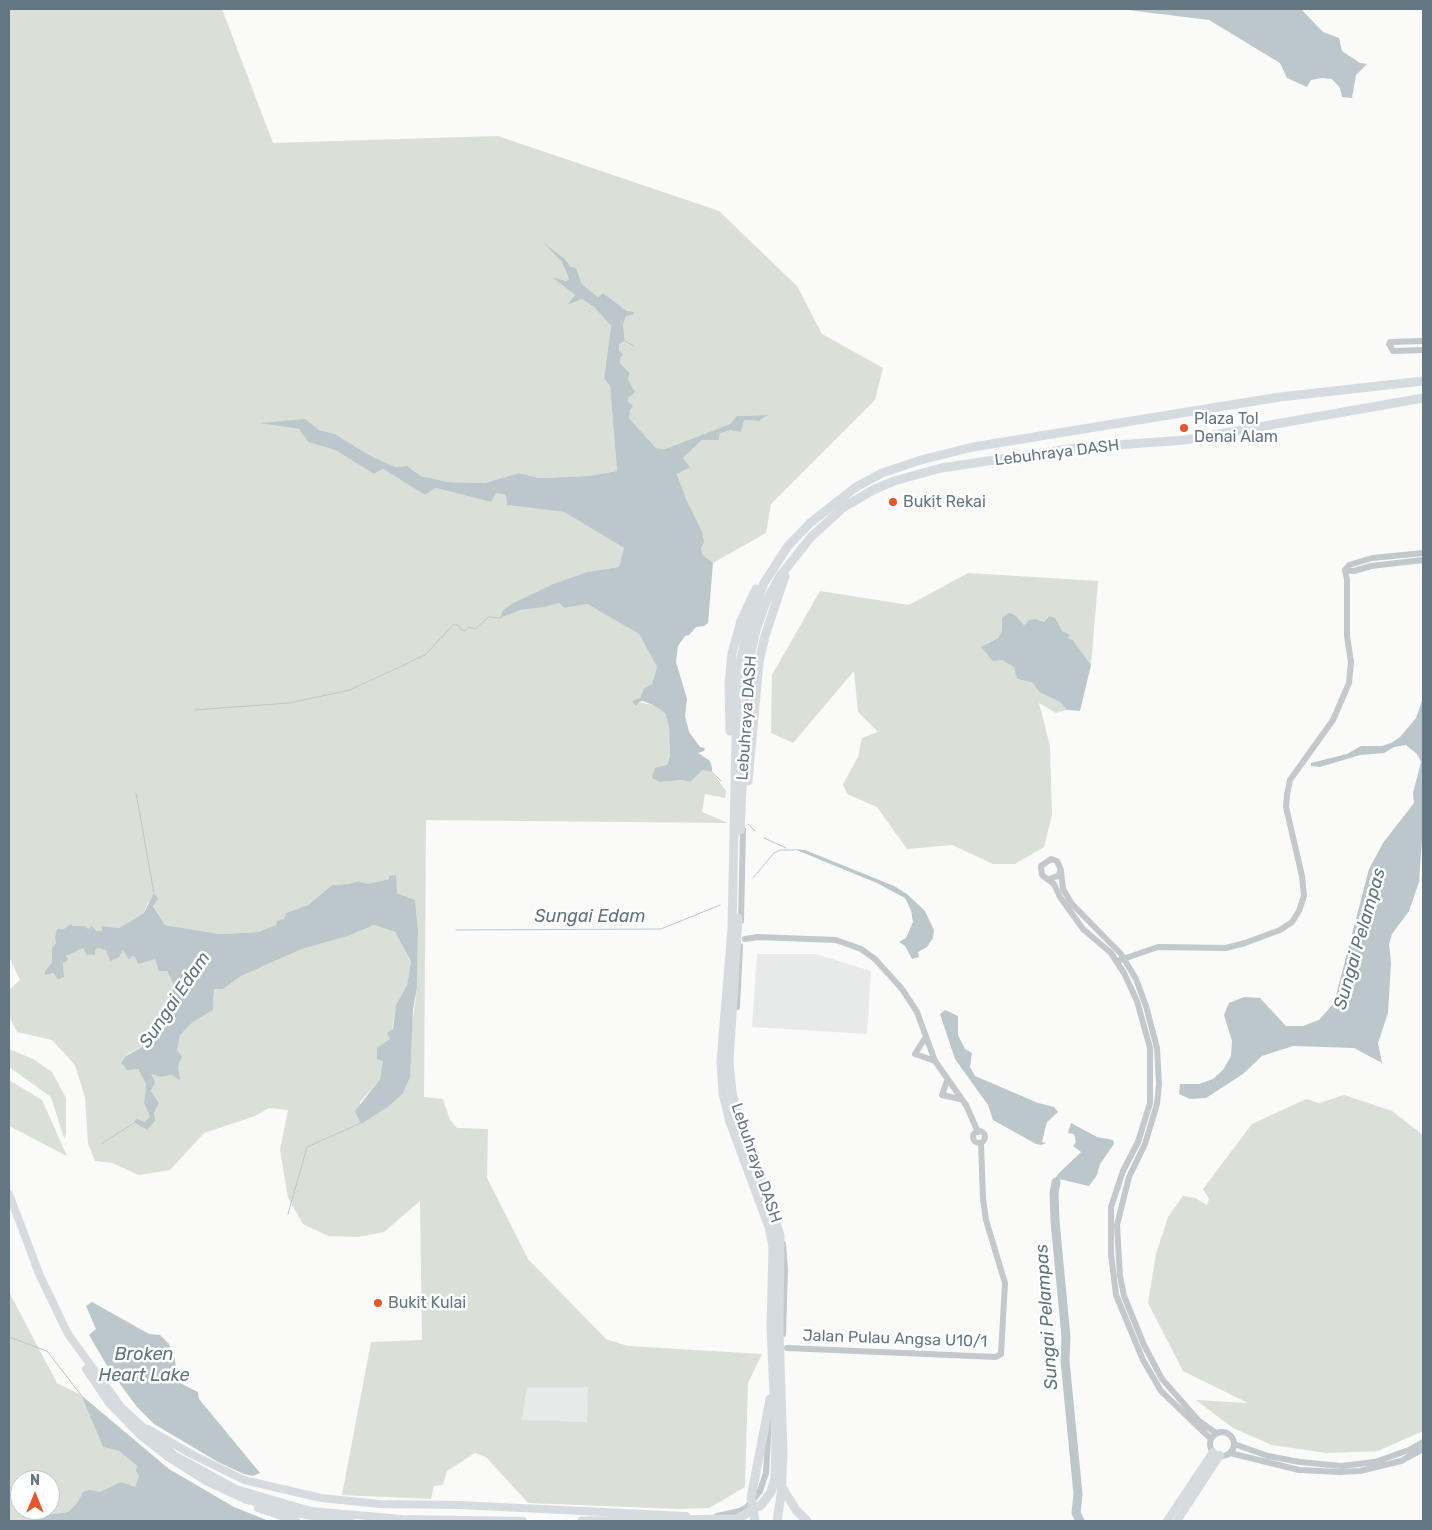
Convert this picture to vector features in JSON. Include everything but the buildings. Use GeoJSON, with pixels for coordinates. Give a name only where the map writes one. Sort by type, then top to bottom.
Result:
{"type":"FeatureCollection","features":[{"type":"Feature","properties":{"kind":"highway","name":"Lebuhraya DASH"},"geometry":{"type":"LineString","coordinates":[[773,1388],[771,1328],[773,1247],[769,1226],[730,1122],[722,1094],[721,1061],[732,929],[737,689],[764,583],[788,546],[831,504],[856,487],[882,473],[907,464],[973,447],[1163,416],[1280,397],[1423,380]]}},
{"type":"Feature","properties":{"kind":"highway","name":"Lebuhraya DASH"},"geometry":{"type":"LineString","coordinates":[[777,1521],[780,1509],[781,1485],[780,1235],[773,1210],[738,1118],[732,1092],[729,1062],[738,937],[740,825],[748,666],[752,628],[772,590],[811,537],[844,507],[873,490],[917,474],[1076,448],[1185,440],[1423,398]]}},
{"type":"Feature","properties":{"kind":"highway"},"geometry":{"type":"LineString","coordinates":[[743,830],[759,662],[765,636],[787,568]]}},
{"type":"Feature","properties":{"kind":"highway"},"geometry":{"type":"LineString","coordinates":[[730,797],[729,683],[732,653],[742,621],[755,591],[764,583]]}},
{"type":"Feature","properties":{"kind":"highway"},"geometry":{"type":"LineString","coordinates":[[582,1521],[737,1518],[762,1505],[771,1492],[776,1471],[773,1388]]}},
{"type":"Feature","properties":{"kind":"highway"},"geometry":{"type":"LineString","coordinates":[[756,1521],[751,1498],[773,1388]]}},
{"type":"Feature","properties":{"kind":"highway"},"geometry":{"type":"LineString","coordinates":[[781,1485],[796,1510],[806,1521]]}},
{"type":"Feature","properties":{"kind":"main road"},"geometry":{"type":"LineString","coordinates":[[9,1194],[51,1301],[55,1318],[109,1403],[126,1422],[152,1445],[188,1471],[247,1500],[259,1508],[296,1521]]}},
{"type":"Feature","properties":{"kind":"main road"},"geometry":{"type":"LineString","coordinates":[[51,1301],[84,1358],[132,1418],[162,1445],[201,1471],[254,1495],[295,1508],[383,1518],[522,1521]]}},
{"type":"Feature","properties":{"kind":"main road"},"geometry":{"type":"LineString","coordinates":[[132,1418],[193,1455],[244,1480],[321,1498],[380,1504]]}},
{"type":"Feature","properties":{"kind":"main road"},"geometry":{"type":"LineString","coordinates":[[1167,1521],[1217,1454]]}},
{"type":"Feature","properties":{"kind":"main road"},"geometry":{"type":"LineString","coordinates":[[1177,1521],[1217,1454]]}},
{"type":"Feature","properties":{"kind":"main road"},"geometry":{"type":"LineString","coordinates":[[1171,1521],[1187,1492]]}},
{"type":"Feature","properties":{"kind":"main road"},"geometry":{"type":"LineString","coordinates":[[247,1500],[304,1515],[350,1521]]}},
{"type":"Feature","properties":{"kind":"main road"},"geometry":{"type":"LineString","coordinates":[[338,1521],[344,1510],[352,1506],[459,1504],[738,1517],[756,1521]]}},
{"type":"Feature","properties":{"kind":"street"},"geometry":{"type":"LineString","coordinates":[[1423,341],[1390,342],[1389,344],[1393,350],[1423,350]]}},
{"type":"Feature","properties":{"kind":"street"},"geometry":{"type":"LineString","coordinates":[[1116,962],[1158,947],[1226,948],[1246,943],[1280,930],[1292,922],[1299,911],[1304,896],[1302,876],[1286,807],[1286,795],[1290,780],[1333,720],[1349,683],[1351,662],[1347,636],[1347,580],[1345,570],[1349,565],[1372,558],[1423,553]]}},
{"type":"Feature","properties":{"kind":"street"},"geometry":{"type":"LineString","coordinates":[[1345,570],[1354,571],[1371,566],[1423,560]]}},
{"type":"Feature","properties":{"kind":"street"},"geometry":{"type":"LineString","coordinates":[[730,797],[740,936]]}},
{"type":"Feature","properties":{"kind":"street"},"geometry":{"type":"LineString","coordinates":[[710,1516],[727,1514],[747,1507],[756,1499],[764,1484],[774,1353],[770,1346],[775,1339],[778,1265],[775,1246],[770,1225],[733,1125],[725,1094],[726,1020],[740,936],[743,830]]}},
{"type":"Feature","properties":{"kind":"street"},"geometry":{"type":"LineString","coordinates":[[1214,1436],[1162,1379],[1144,1346],[1124,1296],[1118,1249],[1120,1208],[1129,1177],[1145,1144],[1157,1104],[1159,1084],[1157,1048],[1146,1006],[1136,980],[1123,958],[1072,904],[1063,889],[1061,870],[1057,861],[1050,859],[1041,866],[1041,872],[1044,877],[1049,879],[1083,929],[1111,953],[1131,986],[1150,1048],[1150,1103],[1138,1142],[1123,1171],[1111,1208],[1111,1254],[1116,1295],[1143,1360],[1161,1391],[1214,1436],[1228,1434],[1234,1444],[1268,1456],[1300,1462],[1341,1466],[1375,1462],[1409,1450],[1423,1442]]}},
{"type":"Feature","properties":{"kind":"street"},"geometry":{"type":"LineString","coordinates":[[1049,879],[1058,876],[1061,870]]}},
{"type":"Feature","properties":{"kind":"street"},"geometry":{"type":"LineString","coordinates":[[806,1521],[788,1501],[779,1461],[781,1354],[786,1348],[782,1339],[785,1269],[779,1222],[742,1119],[733,1081],[732,1053],[737,946],[732,939],[740,936],[820,938],[836,940],[862,949],[882,966],[902,989],[917,1012],[935,1061],[960,1099]]}},
{"type":"Feature","properties":{"kind":"street"},"geometry":{"type":"LineString","coordinates":[[926,1038],[915,1054],[935,1061]]}},
{"type":"Feature","properties":{"kind":"street"},"geometry":{"type":"LineString","coordinates":[[947,1081],[942,1095],[960,1099]]}},
{"type":"Feature","properties":{"kind":"street","name":"Jalan Pulau Angsa U10/1"},"geometry":{"type":"LineString","coordinates":[[786,1348],[996,1357],[1001,1354],[1004,1283],[984,1206],[981,1179],[981,1143],[984,1141],[985,1135],[978,1132],[976,1124],[960,1099]]}},
{"type":"Feature","properties":{"kind":"street"},"geometry":{"type":"LineString","coordinates":[[775,1339],[782,1339]]}},
{"type":"Feature","properties":{"kind":"street"},"geometry":{"type":"LineString","coordinates":[[774,1353],[781,1354]]}},
{"type":"Feature","properties":{"kind":"street"},"geometry":{"type":"LineString","coordinates":[[1214,1436],[1210,1444],[1217,1454],[1230,1453],[1299,1470],[1360,1471],[1401,1461],[1423,1450]]}},
{"type":"Feature","properties":{"kind":"street"},"geometry":{"type":"LineString","coordinates":[[1230,1453],[1234,1444]]}},
{"type":"Feature","properties":{"kind":"shaded area"},"geometry":{"type":"Polygon","coordinates":[[[9,9],[222,9],[273,143],[498,136],[719,211],[797,286],[822,334],[883,368],[875,400],[771,504],[766,533],[713,563],[703,555],[677,473],[690,467],[683,458],[702,440],[719,440],[720,433],[744,420],[759,421],[767,415],[737,416],[730,424],[665,449],[656,448],[629,418],[628,398],[634,392],[628,379],[630,373],[620,363],[619,344],[625,340],[623,325],[627,311],[603,293],[598,297],[582,284],[576,268],[570,266],[564,258],[547,245],[562,262],[569,279],[566,281],[554,278],[575,295],[568,304],[582,299],[594,307],[611,326],[604,377],[610,386],[617,471],[589,476],[539,478],[519,473],[485,483],[448,482],[421,476],[407,466],[395,467],[369,455],[335,434],[319,430],[305,420],[263,423],[299,429],[308,442],[335,450],[374,474],[383,469],[425,495],[436,488],[491,502],[495,493],[506,495],[507,505],[564,512],[624,548],[619,567],[587,572],[553,584],[513,603],[503,610],[501,617],[521,610],[559,603],[564,608],[587,604],[639,634],[657,667],[652,684],[644,688],[640,698],[633,701],[653,705],[665,713],[669,727],[670,756],[660,782],[682,780],[690,782],[703,770],[712,772],[726,791],[725,798],[705,794],[702,812],[728,823],[426,820],[424,1097],[443,1099],[450,1120],[457,1128],[488,1129],[487,1178],[528,1259],[606,1339],[628,1346],[762,1354],[748,1383],[745,1487],[709,1508],[677,1509],[528,1503],[486,1457],[475,1453],[447,1471],[443,1485],[434,1486],[431,1499],[342,1495],[371,1342],[422,1340],[420,1201],[384,1232],[358,1237],[328,1236],[303,1224],[288,1198],[280,1150],[288,1110],[269,1108],[255,1116],[204,1133],[170,1170],[139,1175],[112,1163],[95,1161],[88,1144],[85,1097],[75,1065],[52,1040],[17,1032],[9,1016],[9,990],[20,980],[9,957],[9,9]],[[395,875],[389,879],[367,884],[359,881],[332,885],[308,905],[286,913],[284,919],[277,925],[258,932],[220,934],[165,925],[153,905],[148,902],[144,913],[119,928],[101,926],[102,931],[96,931],[73,926],[52,948],[52,962],[45,971],[64,977],[63,963],[69,953],[83,948],[95,954],[95,950],[99,948],[123,949],[129,960],[132,956],[155,959],[167,971],[174,985],[167,1006],[169,1014],[157,1029],[151,1042],[126,1055],[138,1069],[146,1084],[144,1103],[150,1117],[144,1122],[147,1130],[159,1103],[151,1091],[151,1074],[161,1077],[171,1075],[179,1079],[176,1050],[180,1035],[193,1022],[213,1010],[214,989],[223,989],[241,976],[302,949],[348,936],[374,925],[395,932],[411,963],[407,985],[396,1005],[391,1039],[380,1079],[360,1102],[361,1123],[388,1107],[403,1092],[417,988],[418,930],[415,900],[397,893],[395,875]],[[527,1387],[522,1420],[587,1422],[588,1387],[527,1387]]]}},
{"type":"Feature","properties":{"kind":"shaded area"},"geometry":{"type":"Polygon","coordinates":[[[968,573],[1098,581],[1091,665],[1073,640],[1066,638],[1070,635],[1062,632],[1048,616],[1044,622],[1036,619],[1024,625],[1015,615],[1002,618],[1002,630],[998,638],[987,643],[1002,660],[1015,667],[1017,679],[1033,683],[1039,692],[1060,702],[1067,710],[1056,713],[1039,703],[1050,746],[1052,815],[1044,847],[1015,864],[993,864],[952,845],[907,849],[877,807],[847,794],[843,784],[858,757],[862,738],[878,732],[858,712],[854,671],[793,743],[771,733],[772,675],[820,591],[909,605],[968,573]]]}},
{"type":"Feature","properties":{"kind":"shaded area"},"geometry":{"type":"Polygon","coordinates":[[[757,954],[816,954],[871,971],[867,1034],[752,1027],[757,954]]]}},
{"type":"Feature","properties":{"kind":"shaded area"},"geometry":{"type":"Polygon","coordinates":[[[9,1049],[33,1059],[52,1072],[66,1098],[66,1134],[64,1138],[51,1097],[9,1067],[9,1049]]]}},
{"type":"Feature","properties":{"kind":"shaded area"},"geometry":{"type":"Polygon","coordinates":[[[9,1080],[42,1100],[67,1156],[9,1126],[9,1080]]]}},
{"type":"Feature","properties":{"kind":"shaded area"},"geometry":{"type":"Polygon","coordinates":[[[1344,1095],[1392,1111],[1423,1135],[1423,1431],[1378,1451],[1326,1453],[1272,1445],[1233,1428],[1196,1400],[1248,1403],[1183,1371],[1148,1303],[1156,1254],[1168,1217],[1183,1196],[1195,1198],[1207,1205],[1209,1199],[1203,1189],[1252,1124],[1306,1099],[1319,1103],[1344,1095]]]}},
{"type":"Feature","properties":{"kind":"shaded area"},"geometry":{"type":"Polygon","coordinates":[[[9,1292],[57,1383],[81,1395],[103,1447],[119,1451],[137,1466],[139,1476],[135,1487],[125,1485],[100,1492],[83,1492],[77,1503],[68,1512],[60,1513],[60,1470],[10,1470],[10,1520],[34,1521],[9,1521],[9,1292]]]}},
{"type":"Feature","properties":{"kind":"shaded area"},"geometry":{"type":"Polygon","coordinates":[[[527,1387],[588,1387],[588,1422],[522,1420],[527,1387]]]}},
{"type":"Feature","properties":{"kind":"water"},"geometry":{"type":"Polygon","coordinates":[[[1120,9],[1301,9],[1323,32],[1339,38],[1342,51],[1360,63],[1367,64],[1356,75],[1352,98],[1342,97],[1340,88],[1332,79],[1311,80],[1307,87],[1287,78],[1280,63],[1209,20],[1120,9]]]}},
{"type":"Feature","properties":{"kind":"water"},"geometry":{"type":"Polygon","coordinates":[[[544,243],[564,258],[570,266],[576,268],[582,284],[598,297],[603,293],[627,311],[634,312],[634,314],[626,316],[623,325],[625,341],[619,344],[619,350],[623,355],[620,358],[620,363],[630,373],[628,379],[635,392],[628,398],[628,402],[633,406],[630,410],[629,418],[656,448],[665,449],[730,424],[737,416],[768,415],[759,421],[744,420],[741,432],[730,430],[720,433],[719,440],[702,440],[683,458],[690,467],[677,474],[686,499],[702,532],[704,542],[701,548],[703,555],[713,563],[708,623],[704,626],[696,627],[689,635],[685,636],[678,646],[676,662],[687,699],[685,716],[689,732],[700,747],[705,748],[704,751],[698,753],[710,761],[712,768],[712,772],[703,770],[690,782],[682,780],[660,782],[652,778],[655,768],[667,765],[670,756],[669,727],[665,713],[643,701],[639,702],[636,706],[632,701],[640,698],[644,688],[652,684],[657,667],[639,634],[587,604],[564,608],[559,603],[521,610],[500,618],[503,610],[513,603],[553,584],[587,572],[619,567],[624,548],[564,512],[507,505],[506,495],[496,493],[491,502],[436,488],[425,495],[383,469],[374,474],[335,450],[308,442],[299,429],[260,423],[305,419],[319,430],[335,434],[369,455],[395,467],[407,466],[421,476],[448,482],[485,483],[519,473],[539,478],[589,476],[617,471],[610,386],[604,378],[611,326],[594,307],[582,299],[567,305],[575,295],[552,277],[566,281],[569,279],[562,262],[544,243]]]}},
{"type":"Feature","properties":{"kind":"water"},"geometry":{"type":"Polygon","coordinates":[[[1009,613],[1015,615],[1024,625],[1030,620],[1036,619],[1044,622],[1049,616],[1055,618],[1062,631],[1070,635],[1067,638],[1073,640],[1091,665],[1080,711],[1067,710],[1060,702],[1039,692],[1033,683],[1017,679],[1014,667],[1002,660],[993,661],[981,647],[998,638],[1002,630],[1002,618],[1009,613]]]}},
{"type":"Feature","properties":{"kind":"water"},"geometry":{"type":"Polygon","coordinates":[[[1423,698],[1423,825],[1419,882],[1409,911],[1392,934],[1389,944],[1391,963],[1388,1013],[1378,1043],[1382,1063],[1354,1048],[1293,1046],[1262,1056],[1243,1074],[1206,1098],[1190,1099],[1179,1094],[1180,1084],[1199,1084],[1213,1079],[1223,1070],[1231,1056],[1232,1041],[1224,1015],[1229,1003],[1244,997],[1260,998],[1286,1026],[1303,1026],[1319,1020],[1334,1003],[1369,869],[1383,843],[1414,803],[1413,793],[1421,762],[1417,754],[1406,745],[1394,747],[1384,753],[1360,755],[1320,767],[1311,766],[1311,763],[1347,754],[1361,746],[1382,746],[1391,743],[1400,737],[1416,718],[1423,698]]]}},
{"type":"Feature","properties":{"kind":"water"},"geometry":{"type":"Polygon","coordinates":[[[794,849],[805,850],[894,886],[907,894],[925,911],[934,930],[933,938],[927,947],[918,952],[919,957],[912,959],[905,946],[899,942],[906,938],[913,922],[911,910],[905,898],[877,883],[794,849]]]}},
{"type":"Feature","properties":{"kind":"water"},"geometry":{"type":"Polygon","coordinates":[[[396,875],[397,893],[415,900],[418,930],[417,988],[413,1009],[410,1077],[403,1093],[388,1107],[361,1124],[355,1111],[380,1079],[383,1061],[377,1059],[377,1048],[390,1039],[387,1033],[393,1029],[396,1005],[407,985],[411,962],[395,932],[374,925],[348,936],[302,949],[241,976],[223,989],[214,989],[213,1010],[193,1022],[180,1035],[177,1050],[182,1057],[178,1066],[180,1080],[171,1075],[161,1077],[151,1074],[155,1082],[151,1091],[159,1103],[154,1113],[155,1121],[147,1130],[134,1122],[137,1119],[144,1122],[150,1117],[144,1103],[146,1084],[138,1069],[127,1070],[121,1063],[126,1056],[151,1042],[164,1020],[163,1015],[169,1014],[167,1006],[174,985],[167,971],[159,971],[155,959],[138,964],[135,957],[132,956],[129,960],[123,950],[119,957],[110,961],[106,950],[99,948],[95,950],[95,955],[87,955],[83,948],[66,956],[68,960],[63,963],[64,977],[58,979],[53,973],[45,975],[45,971],[52,962],[52,948],[56,943],[57,929],[64,929],[71,924],[73,926],[85,926],[88,929],[92,926],[96,931],[102,931],[101,926],[119,928],[144,913],[154,893],[158,899],[153,906],[165,925],[220,934],[258,932],[276,925],[277,921],[284,919],[286,913],[308,905],[332,885],[359,881],[367,884],[389,879],[389,876],[396,875]]]}},
{"type":"Feature","properties":{"kind":"water"},"geometry":{"type":"Polygon","coordinates":[[[945,1010],[958,1016],[958,1035],[965,1049],[972,1053],[970,1067],[975,1076],[1038,1103],[1054,1107],[1058,1112],[1047,1122],[1042,1142],[1046,1143],[1036,1144],[993,1120],[988,1105],[955,1059],[940,1014],[945,1010]]]}},
{"type":"Feature","properties":{"kind":"water"},"geometry":{"type":"Polygon","coordinates":[[[1071,1123],[1097,1137],[1113,1140],[1114,1144],[1100,1164],[1097,1175],[1089,1186],[1059,1179],[1055,1193],[1051,1193],[1054,1180],[1059,1173],[1081,1152],[1073,1146],[1076,1142],[1074,1134],[1068,1133],[1071,1123]]]}},
{"type":"Feature","properties":{"kind":"water","name":"Broken Heart Lake"},"geometry":{"type":"Polygon","coordinates":[[[92,1302],[149,1334],[160,1335],[169,1344],[175,1360],[178,1382],[198,1392],[199,1399],[260,1473],[253,1476],[244,1474],[218,1462],[154,1424],[137,1407],[109,1369],[89,1335],[96,1329],[86,1306],[92,1302]]]}},
{"type":"Feature","properties":{"kind":"water","name":"Broken Heart Lake"},"geometry":{"type":"Polygon","coordinates":[[[81,1395],[169,1469],[234,1507],[269,1521],[34,1521],[60,1520],[60,1513],[68,1512],[77,1503],[83,1492],[89,1490],[100,1492],[121,1482],[135,1487],[139,1476],[136,1471],[137,1466],[119,1451],[103,1447],[81,1395]]]}},
{"type":"Feature","properties":{"kind":"waterway"},"geometry":{"type":"LineString","coordinates":[[625,341],[634,346]]}},
{"type":"Feature","properties":{"kind":"waterway"},"geometry":{"type":"LineString","coordinates":[[194,710],[289,703],[350,690],[425,655],[453,625],[458,625],[465,631],[469,627],[475,629],[489,617],[500,618]]}},
{"type":"Feature","properties":{"kind":"waterway"},"geometry":{"type":"LineString","coordinates":[[712,772],[721,781]]}},
{"type":"Feature","properties":{"kind":"waterway"},"geometry":{"type":"LineString","coordinates":[[136,793],[154,893]]}},
{"type":"Feature","properties":{"kind":"waterway"},"geometry":{"type":"LineString","coordinates":[[748,824],[755,831]]}},
{"type":"Feature","properties":{"kind":"waterway"},"geometry":{"type":"LineString","coordinates":[[764,838],[786,848]]}},
{"type":"Feature","properties":{"kind":"waterway","name":"Sungai Edam"},"geometry":{"type":"LineString","coordinates":[[753,878],[774,853],[780,850],[794,850]]}},
{"type":"Feature","properties":{"kind":"waterway","name":"Sungai Edam"},"geometry":{"type":"LineString","coordinates":[[456,930],[661,929],[720,905]]}},
{"type":"Feature","properties":{"kind":"waterway","name":"Sungai Edam"},"geometry":{"type":"LineString","coordinates":[[101,1144],[134,1123]]}},
{"type":"Feature","properties":{"kind":"waterway"},"geometry":{"type":"LineString","coordinates":[[288,1214],[307,1147],[361,1123]]}},
{"type":"Feature","properties":{"kind":"waterway","name":"Sungai Pelampas"},"geometry":{"type":"LineString","coordinates":[[1056,1182],[1054,1193],[1055,1221],[1066,1337],[1065,1361],[1078,1494],[1076,1513],[1080,1521]]}},
{"type":"Feature","properties":{"kind":"waterway"},"geometry":{"type":"LineString","coordinates":[[9,1337],[47,1351],[81,1395]]}},
{"type":"Feature","properties":{"kind":"place","name":"Plaza Tol Denai Alam"},"geometry":{"type":"Point","coordinates":[1184,428]}},
{"type":"Feature","properties":{"kind":"place","name":"Bukit Rekai"},"geometry":{"type":"Point","coordinates":[893,502]}},
{"type":"Feature","properties":{"kind":"place","name":"Bukit Kulai"},"geometry":{"type":"Point","coordinates":[378,1303]}}]}
